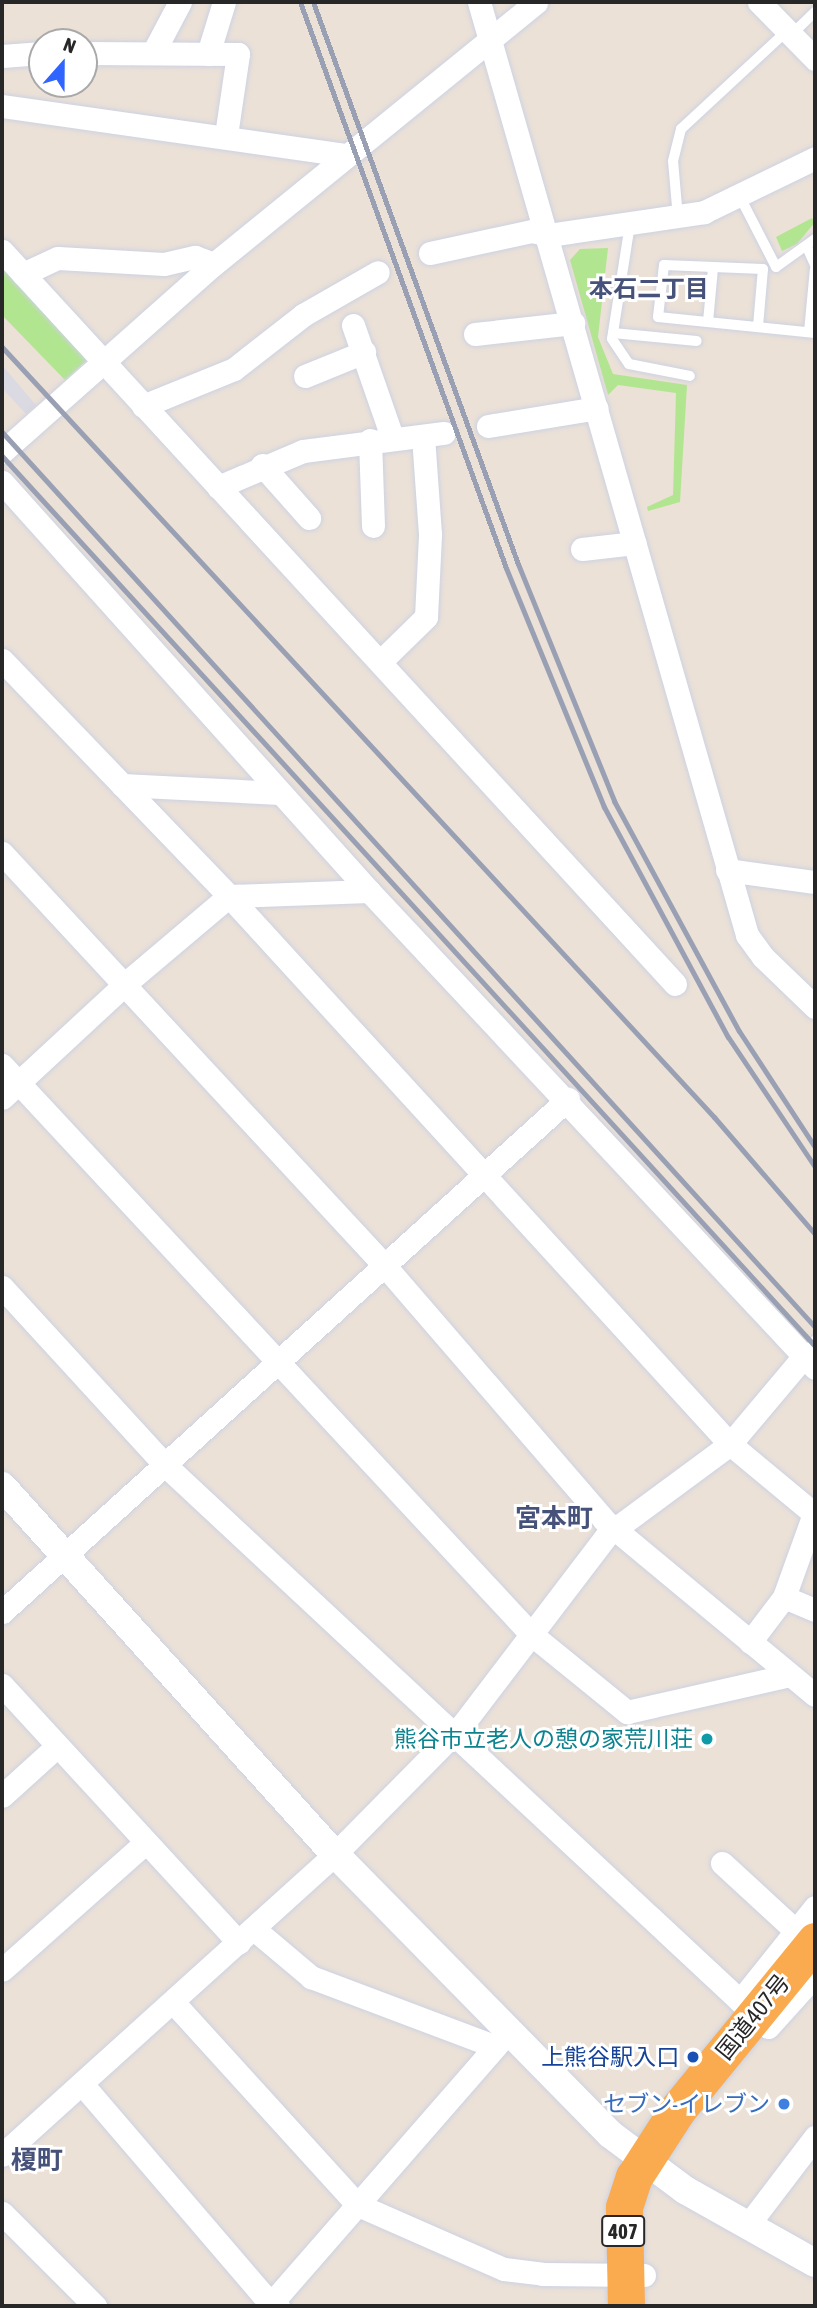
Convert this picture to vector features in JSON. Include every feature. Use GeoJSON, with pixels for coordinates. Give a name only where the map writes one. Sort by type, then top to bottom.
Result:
{"type":"FeatureCollection","features":[{"type":"Feature","properties":{"kind":"highway","name":"国道407号"},"geometry":{"type":"LineString","coordinates":[[643,2161],[747,2008],[805,1936]]}},
{"type":"Feature","properties":{"kind":"highway","name":"407"},"geometry":{"type":"LineString","coordinates":[[635,2291],[643,2161]]}},
{"type":"Feature","properties":{"kind":"street"},"geometry":{"type":"LineString","coordinates":[[153,53],[180,2]]}},
{"type":"Feature","properties":{"kind":"street"},"geometry":{"type":"LineString","coordinates":[[208,54],[224,2]]}},
{"type":"Feature","properties":{"kind":"street"},"geometry":{"type":"LineString","coordinates":[[480,2],[549,234],[747,935],[763,957],[815,1007]]}},
{"type":"Feature","properties":{"kind":"street"},"geometry":{"type":"LineString","coordinates":[[2,452],[214,264],[536,2]]}},
{"type":"Feature","properties":{"kind":"street"},"geometry":{"type":"LineString","coordinates":[[759,2],[815,59]]}},
{"type":"Feature","properties":{"kind":"street"},"geometry":{"type":"LineString","coordinates":[[98,53],[238,54],[226,135]]}},
{"type":"Feature","properties":{"kind":"street"},"geometry":{"type":"LineString","coordinates":[[2,56],[28,54]]}},
{"type":"Feature","properties":{"kind":"street"},"geometry":{"type":"LineString","coordinates":[[2,106],[226,135],[346,155]]}},
{"type":"Feature","properties":{"kind":"street"},"geometry":{"type":"LineString","coordinates":[[430,253],[532,231],[549,234],[678,218],[704,212],[815,158]]}},
{"type":"Feature","properties":{"kind":"street"},"geometry":{"type":"LineString","coordinates":[[2,251],[675,984]]}},
{"type":"Feature","properties":{"kind":"street"},"geometry":{"type":"LineString","coordinates":[[23,274],[58,258],[164,264],[195,257],[214,264]]}},
{"type":"Feature","properties":{"kind":"street"},"geometry":{"type":"LineString","coordinates":[[144,406],[234,369],[303,316],[379,272]]}},
{"type":"Feature","properties":{"kind":"street"},"geometry":{"type":"LineString","coordinates":[[475,334],[573,323]]}},
{"type":"Feature","properties":{"kind":"street"},"geometry":{"type":"LineString","coordinates":[[352,326],[363,352],[381,439],[373,526]]}},
{"type":"Feature","properties":{"kind":"street"},"geometry":{"type":"LineString","coordinates":[[305,376],[363,352]]}},
{"type":"Feature","properties":{"kind":"street"},"geometry":{"type":"LineString","coordinates":[[488,426],[597,408]]}},
{"type":"Feature","properties":{"kind":"street"},"geometry":{"type":"LineString","coordinates":[[218,487],[262,465],[303,451],[381,439],[433,435],[426,617],[381,661]]}},
{"type":"Feature","properties":{"kind":"street"},"geometry":{"type":"LineString","coordinates":[[262,465],[309,518]]}},
{"type":"Feature","properties":{"kind":"street"},"geometry":{"type":"LineString","coordinates":[[2,482],[369,891],[811,1355],[730,1444],[614,1528],[454,1733],[335,1854],[2,2155]]}},
{"type":"Feature","properties":{"kind":"street"},"geometry":{"type":"LineString","coordinates":[[582,549],[635,543]]}},
{"type":"Feature","properties":{"kind":"street"},"geometry":{"type":"LineString","coordinates":[[2,660],[229,896],[730,1444],[814,1512],[785,1597],[750,1642]]}},
{"type":"Feature","properties":{"kind":"street"},"geometry":{"type":"LineString","coordinates":[[122,785],[280,793]]}},
{"type":"Feature","properties":{"kind":"street"},"geometry":{"type":"LineString","coordinates":[[2,853],[126,983],[385,1266],[614,1528],[815,1695]]}},
{"type":"Feature","properties":{"kind":"street"},"geometry":{"type":"LineString","coordinates":[[727,870],[815,882]]}},
{"type":"Feature","properties":{"kind":"street"},"geometry":{"type":"LineString","coordinates":[[10,1091],[126,983],[229,896],[369,891]]}},
{"type":"Feature","properties":{"kind":"street"},"geometry":{"type":"LineString","coordinates":[[2,1065],[10,1091],[276,1365],[531,1634],[628,1712],[790,1675]]}},
{"type":"Feature","properties":{"kind":"street"},"geometry":{"type":"LineString","coordinates":[[2,1612],[385,1266],[482,1174],[568,1100]]}},
{"type":"Feature","properties":{"kind":"street"},"geometry":{"type":"LineString","coordinates":[[2,1287],[165,1465],[768,2027],[774,2024],[815,1975]]}},
{"type":"Feature","properties":{"kind":"street"},"geometry":{"type":"LineString","coordinates":[[2,1486],[501,2039],[643,2161],[815,2263]]}},
{"type":"Feature","properties":{"kind":"street"},"geometry":{"type":"LineString","coordinates":[[785,1597],[815,1610]]}},
{"type":"Feature","properties":{"kind":"street"},"geometry":{"type":"LineString","coordinates":[[2,1685],[145,1843],[246,1936],[311,1977],[501,2039]]}},
{"type":"Feature","properties":{"kind":"street"},"geometry":{"type":"LineString","coordinates":[[2,1796],[56,1747]]}},
{"type":"Feature","properties":{"kind":"street"},"geometry":{"type":"LineString","coordinates":[[2,1970],[145,1843]]}},
{"type":"Feature","properties":{"kind":"street"},"geometry":{"type":"LineString","coordinates":[[722,1863],[805,1936],[815,1907]]}},
{"type":"Feature","properties":{"kind":"street"},"geometry":{"type":"LineString","coordinates":[[173,2002],[358,2205],[504,2269],[635,2291]]}},
{"type":"Feature","properties":{"kind":"street"},"geometry":{"type":"LineString","coordinates":[[82,2084],[273,2305],[501,2039]]}},
{"type":"Feature","properties":{"kind":"street"},"geometry":{"type":"LineString","coordinates":[[748,2225],[815,2137]]}},
{"type":"Feature","properties":{"kind":"street"},"geometry":{"type":"LineString","coordinates":[[2,2213],[95,2306]]}},
{"type":"Feature","properties":{"kind":"lane"},"geometry":{"type":"LineString","coordinates":[[678,218],[673,162],[681,130],[815,12]]}},
{"type":"Feature","properties":{"kind":"lane"},"geometry":{"type":"LineString","coordinates":[[739,195],[776,267]]}},
{"type":"Feature","properties":{"kind":"lane"},"geometry":{"type":"LineString","coordinates":[[630,224],[613,333],[629,364],[690,376]]}},
{"type":"Feature","properties":{"kind":"lane"},"geometry":{"type":"LineString","coordinates":[[656,337],[658,317],[664,265],[763,269],[776,267],[811,243],[815,267],[812,332],[658,317]]}},
{"type":"Feature","properties":{"kind":"lane"},"geometry":{"type":"LineString","coordinates":[[708,322],[713,268]]}},
{"type":"Feature","properties":{"kind":"lane"},"geometry":{"type":"LineString","coordinates":[[758,326],[763,269]]}},
{"type":"Feature","properties":{"kind":"lane"},"geometry":{"type":"LineString","coordinates":[[613,333],[697,341]]}},
{"type":"Feature","properties":{"kind":"shaded area"},"geometry":{"type":"Polygon","coordinates":[[[2,365],[36,405],[26,414],[2,388],[2,365]]]}},
{"type":"Feature","properties":{"kind":"green space"},"geometry":{"type":"Polygon","coordinates":[[[812,218],[815,222],[797,244],[782,251],[776,237],[812,218]]]}},
{"type":"Feature","properties":{"kind":"green space"},"geometry":{"type":"Polygon","coordinates":[[[608,248],[598,337],[613,374],[687,385],[680,502],[648,511],[647,507],[673,495],[676,393],[618,385],[608,395],[570,260],[580,249],[608,248]]]}},
{"type":"Feature","properties":{"kind":"green space"},"geometry":{"type":"Polygon","coordinates":[[[2,259],[86,351],[86,361],[65,380],[2,315],[2,259]]]}},
{"type":"Feature","properties":{"kind":"railway"},"geometry":{"type":"LineString","coordinates":[[300,2],[506,568],[604,807],[728,1037],[815,1167]]}},
{"type":"Feature","properties":{"kind":"railway"},"geometry":{"type":"LineString","coordinates":[[313,2],[518,564],[614,801],[739,1031],[815,1147]]}},
{"type":"Feature","properties":{"kind":"railway"},"geometry":{"type":"LineString","coordinates":[[2,347],[714,1117],[815,1234]]}},
{"type":"Feature","properties":{"kind":"railway"},"geometry":{"type":"LineString","coordinates":[[2,432],[815,1327]]}},
{"type":"Feature","properties":{"kind":"railway"},"geometry":{"type":"LineString","coordinates":[[2,456],[815,1346]]}},
{"type":"Feature","properties":{"kind":"place","name":"熊谷市立老人の憩の家荒川荘"},"geometry":{"type":"Point","coordinates":[707,1739]}},
{"type":"Feature","properties":{"kind":"place","name":"上熊谷駅入口"},"geometry":{"type":"Point","coordinates":[693,2057]}},
{"type":"Feature","properties":{"kind":"place","name":"セブン-イレブン"},"geometry":{"type":"Point","coordinates":[784,2104]}},
{"type":"Feature","properties":{"kind":"district","name":"本石二丁目"},"geometry":{"type":"Point","coordinates":[649,289]}},
{"type":"Feature","properties":{"kind":"district","name":"宮本町"},"geometry":{"type":"Point","coordinates":[554,1519]}},
{"type":"Feature","properties":{"kind":"district","name":"榎町"},"geometry":{"type":"Point","coordinates":[37,2161]}}]}
